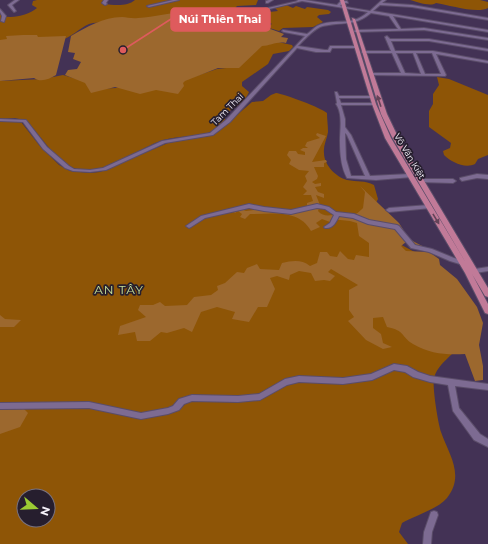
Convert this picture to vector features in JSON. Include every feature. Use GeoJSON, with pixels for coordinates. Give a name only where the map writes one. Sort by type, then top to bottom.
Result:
{"type":"FeatureCollection","features":[{"type":"Feature","properties":{"kind":"main road","name":"Võ Văn Kiệt"},"geometry":{"type":"LineString","coordinates":[[344,1],[351,22],[356,47],[374,104],[410,176],[424,193],[476,271],[488,294]]}},
{"type":"Feature","properties":{"kind":"main road","name":"Võ Văn Kiệt"},"geometry":{"type":"LineString","coordinates":[[351,22],[356,31],[391,137],[421,181],[429,207],[463,263],[488,310]]}},
{"type":"Feature","properties":{"kind":"street"},"geometry":{"type":"LineString","coordinates":[[14,11],[10,5],[17,0]]}},
{"type":"Feature","properties":{"kind":"street"},"geometry":{"type":"LineString","coordinates":[[149,6],[177,0]]}},
{"type":"Feature","properties":{"kind":"street"},"geometry":{"type":"LineString","coordinates":[[261,10],[300,0],[488,31]]}},
{"type":"Feature","properties":{"kind":"street"},"geometry":{"type":"LineString","coordinates":[[334,6],[341,4],[344,1]]}},
{"type":"Feature","properties":{"kind":"street"},"geometry":{"type":"LineString","coordinates":[[381,1],[488,19]]}},
{"type":"Feature","properties":{"kind":"street","name":"Tam Thai"},"geometry":{"type":"LineString","coordinates":[[0,120],[18,120],[26,122],[45,148],[73,170],[90,171],[104,169],[164,142],[201,136],[215,132],[228,121],[307,35],[320,26],[351,22],[363,18],[381,1]]}},
{"type":"Feature","properties":{"kind":"street"},"geometry":{"type":"LineString","coordinates":[[0,10],[4,16],[3,21]]}},
{"type":"Feature","properties":{"kind":"street"},"geometry":{"type":"LineString","coordinates":[[390,15],[400,30]]}},
{"type":"Feature","properties":{"kind":"street"},"geometry":{"type":"LineString","coordinates":[[424,29],[426,20]]}},
{"type":"Feature","properties":{"kind":"street"},"geometry":{"type":"LineString","coordinates":[[356,31],[424,29],[488,39],[482,60]]}},
{"type":"Feature","properties":{"kind":"street"},"geometry":{"type":"LineString","coordinates":[[384,30],[403,74]]}},
{"type":"Feature","properties":{"kind":"street"},"geometry":{"type":"LineString","coordinates":[[284,31],[307,35]]}},
{"type":"Feature","properties":{"kind":"street"},"geometry":{"type":"LineString","coordinates":[[388,40],[429,40],[486,49]]}},
{"type":"Feature","properties":{"kind":"street"},"geometry":{"type":"LineString","coordinates":[[296,47],[314,51],[329,51],[331,47],[356,47]]}},
{"type":"Feature","properties":{"kind":"street"},"geometry":{"type":"LineString","coordinates":[[363,52],[433,52],[488,62]]}},
{"type":"Feature","properties":{"kind":"street"},"geometry":{"type":"LineString","coordinates":[[414,52],[424,75]]}},
{"type":"Feature","properties":{"kind":"street"},"geometry":{"type":"LineString","coordinates":[[370,74],[444,75],[433,52]]}},
{"type":"Feature","properties":{"kind":"street"},"geometry":{"type":"LineString","coordinates":[[368,178],[349,135],[343,126],[336,95],[371,97]]}},
{"type":"Feature","properties":{"kind":"street"},"geometry":{"type":"LineString","coordinates":[[338,104],[374,104]]}},
{"type":"Feature","properties":{"kind":"street"},"geometry":{"type":"LineString","coordinates":[[343,126],[341,135],[345,169],[349,177],[368,178],[410,176]]}},
{"type":"Feature","properties":{"kind":"street"},"geometry":{"type":"LineString","coordinates":[[462,179],[477,176],[488,177]]}},
{"type":"Feature","properties":{"kind":"street"},"geometry":{"type":"LineString","coordinates":[[421,181],[453,181]]}},
{"type":"Feature","properties":{"kind":"street"},"geometry":{"type":"LineString","coordinates":[[189,226],[196,220],[206,216],[248,206],[292,212],[317,206],[327,208],[337,214],[354,216],[372,224],[397,227],[413,247],[430,250],[452,260],[463,263]]}},
{"type":"Feature","properties":{"kind":"street"},"geometry":{"type":"LineString","coordinates":[[389,210],[429,207]]}},
{"type":"Feature","properties":{"kind":"street"},"geometry":{"type":"LineString","coordinates":[[327,227],[332,224],[337,214]]}},
{"type":"Feature","properties":{"kind":"street"},"geometry":{"type":"LineString","coordinates":[[476,271],[488,269]]}},
{"type":"Feature","properties":{"kind":"street"},"geometry":{"type":"LineString","coordinates":[[0,406],[89,405],[141,416],[150,416],[176,408],[182,401],[192,398],[238,399],[260,397],[285,382],[299,379],[343,382],[372,377],[394,367],[406,369],[416,375],[430,379],[488,387]]}},
{"type":"Feature","properties":{"kind":"street"},"geometry":{"type":"LineString","coordinates":[[451,382],[456,409],[477,437],[488,443]]}},
{"type":"Feature","properties":{"kind":"street"},"geometry":{"type":"LineString","coordinates":[[427,544],[428,532],[434,515]]}},
{"type":"Feature","properties":{"kind":"shaded area"},"geometry":{"type":"Polygon","coordinates":[[[104,0],[102,3],[104,4],[124,5],[135,0],[258,0],[256,5],[237,6],[230,14],[214,19],[206,17],[139,19],[93,23],[85,26],[64,39],[0,42],[0,13],[2,16],[16,17],[29,13],[37,8],[32,5],[33,1],[104,0]]]}},
{"type":"Feature","properties":{"kind":"shaded area"},"geometry":{"type":"Polygon","coordinates":[[[410,0],[480,0],[488,2],[488,8],[483,10],[470,10],[436,3],[420,3],[410,0]]]}},
{"type":"Feature","properties":{"kind":"shaded area"},"geometry":{"type":"Polygon","coordinates":[[[286,5],[293,8],[296,6],[305,9],[307,7],[328,10],[331,12],[329,14],[319,15],[317,17],[323,22],[313,27],[283,28],[279,31],[266,27],[272,24],[264,19],[256,21],[255,24],[249,23],[249,19],[264,16],[264,14],[261,13],[278,11],[275,8],[286,5]]]}},
{"type":"Feature","properties":{"kind":"shaded area"},"geometry":{"type":"Polygon","coordinates":[[[232,8],[263,16],[247,20],[249,24],[257,24],[257,21],[263,20],[270,24],[265,27],[284,34],[281,37],[288,38],[286,43],[262,46],[239,68],[218,68],[185,81],[183,83],[184,86],[178,94],[156,90],[140,94],[115,87],[91,93],[85,83],[65,75],[68,70],[77,69],[81,62],[73,59],[75,53],[68,52],[71,36],[95,23],[115,17],[136,18],[185,12],[192,12],[214,18],[222,18],[216,13],[222,13],[232,8]]]}},
{"type":"Feature","properties":{"kind":"shaded area"},"geometry":{"type":"Polygon","coordinates":[[[37,35],[38,37],[66,36],[56,75],[42,80],[34,78],[0,81],[0,40],[7,39],[6,36],[37,35]]]}},
{"type":"Feature","properties":{"kind":"shaded area"},"geometry":{"type":"Polygon","coordinates":[[[273,41],[292,45],[293,47],[289,51],[273,54],[268,64],[242,82],[242,86],[249,92],[247,96],[242,102],[225,115],[225,120],[216,129],[208,133],[163,140],[99,169],[77,169],[70,166],[56,155],[27,121],[15,118],[0,119],[0,81],[43,79],[63,75],[87,82],[97,89],[116,88],[132,83],[190,78],[217,69],[226,68],[260,45],[273,41]]]}},
{"type":"Feature","properties":{"kind":"shaded area"},"geometry":{"type":"Polygon","coordinates":[[[437,77],[449,79],[488,95],[488,155],[478,159],[475,164],[467,166],[447,158],[443,151],[450,148],[451,143],[429,127],[429,111],[433,104],[433,94],[439,85],[437,77]]]}},
{"type":"Feature","properties":{"kind":"shaded area"},"geometry":{"type":"Polygon","coordinates":[[[276,93],[311,105],[327,113],[328,132],[324,150],[328,166],[339,176],[347,180],[367,182],[374,185],[378,199],[372,210],[396,242],[422,256],[452,354],[437,371],[434,378],[434,389],[441,432],[454,465],[455,481],[452,490],[447,498],[438,506],[402,523],[399,532],[408,544],[0,544],[0,121],[21,122],[39,145],[59,165],[70,171],[90,173],[100,172],[168,143],[214,135],[252,102],[263,101],[276,93]]]}},
{"type":"Feature","properties":{"kind":"shaded area"},"geometry":{"type":"Polygon","coordinates":[[[317,133],[326,136],[312,162],[326,160],[327,162],[324,163],[324,167],[314,167],[318,176],[317,179],[312,182],[315,184],[321,183],[321,186],[315,187],[318,192],[324,194],[324,198],[316,195],[320,205],[318,211],[323,215],[328,216],[339,214],[356,214],[363,208],[365,192],[360,186],[399,223],[409,239],[424,247],[410,245],[406,242],[401,246],[406,251],[429,252],[439,259],[440,265],[457,279],[477,307],[483,323],[479,345],[483,366],[483,380],[475,381],[465,354],[438,353],[419,347],[409,341],[397,330],[387,327],[383,317],[373,318],[373,328],[381,334],[383,343],[392,347],[383,349],[366,340],[348,321],[354,317],[349,310],[349,290],[358,285],[331,269],[328,272],[335,276],[330,281],[315,281],[311,273],[299,271],[290,275],[289,280],[277,276],[270,278],[275,289],[267,307],[258,307],[249,322],[232,319],[235,312],[217,307],[201,312],[192,332],[184,328],[167,333],[161,332],[150,341],[137,341],[135,332],[118,335],[120,326],[146,317],[138,310],[140,305],[153,305],[160,302],[165,306],[187,305],[194,297],[211,295],[218,290],[217,286],[225,283],[237,272],[244,273],[247,268],[257,264],[260,269],[279,270],[282,263],[296,261],[303,262],[310,266],[317,263],[320,252],[327,252],[330,256],[337,257],[340,251],[348,259],[354,260],[356,255],[369,257],[369,243],[359,236],[357,223],[331,219],[330,222],[322,219],[316,223],[320,227],[311,231],[300,219],[292,216],[284,214],[250,214],[245,219],[240,217],[242,214],[238,211],[235,213],[232,210],[236,207],[246,211],[269,208],[292,211],[307,208],[307,203],[313,201],[311,195],[303,195],[307,191],[303,187],[307,181],[305,176],[309,171],[299,170],[289,164],[291,160],[287,155],[289,151],[296,151],[298,154],[305,155],[305,152],[300,150],[303,148],[308,148],[305,146],[307,142],[320,138],[316,135],[317,133]]]}},
{"type":"Feature","properties":{"kind":"shaded area"},"geometry":{"type":"Polygon","coordinates":[[[0,315],[5,319],[21,320],[14,327],[0,327],[0,315]]]}},
{"type":"Feature","properties":{"kind":"shaded area"},"geometry":{"type":"Polygon","coordinates":[[[20,405],[28,413],[20,427],[0,434],[0,406],[20,405]]]}},
{"type":"Feature","properties":{"kind":"place","name":"Núi Thiên Thai"},"geometry":{"type":"Point","coordinates":[123,50]}},
{"type":"Feature","properties":{"kind":"district","name":"AN TÂY"},"geometry":{"type":"Point","coordinates":[119,289]}}]}
